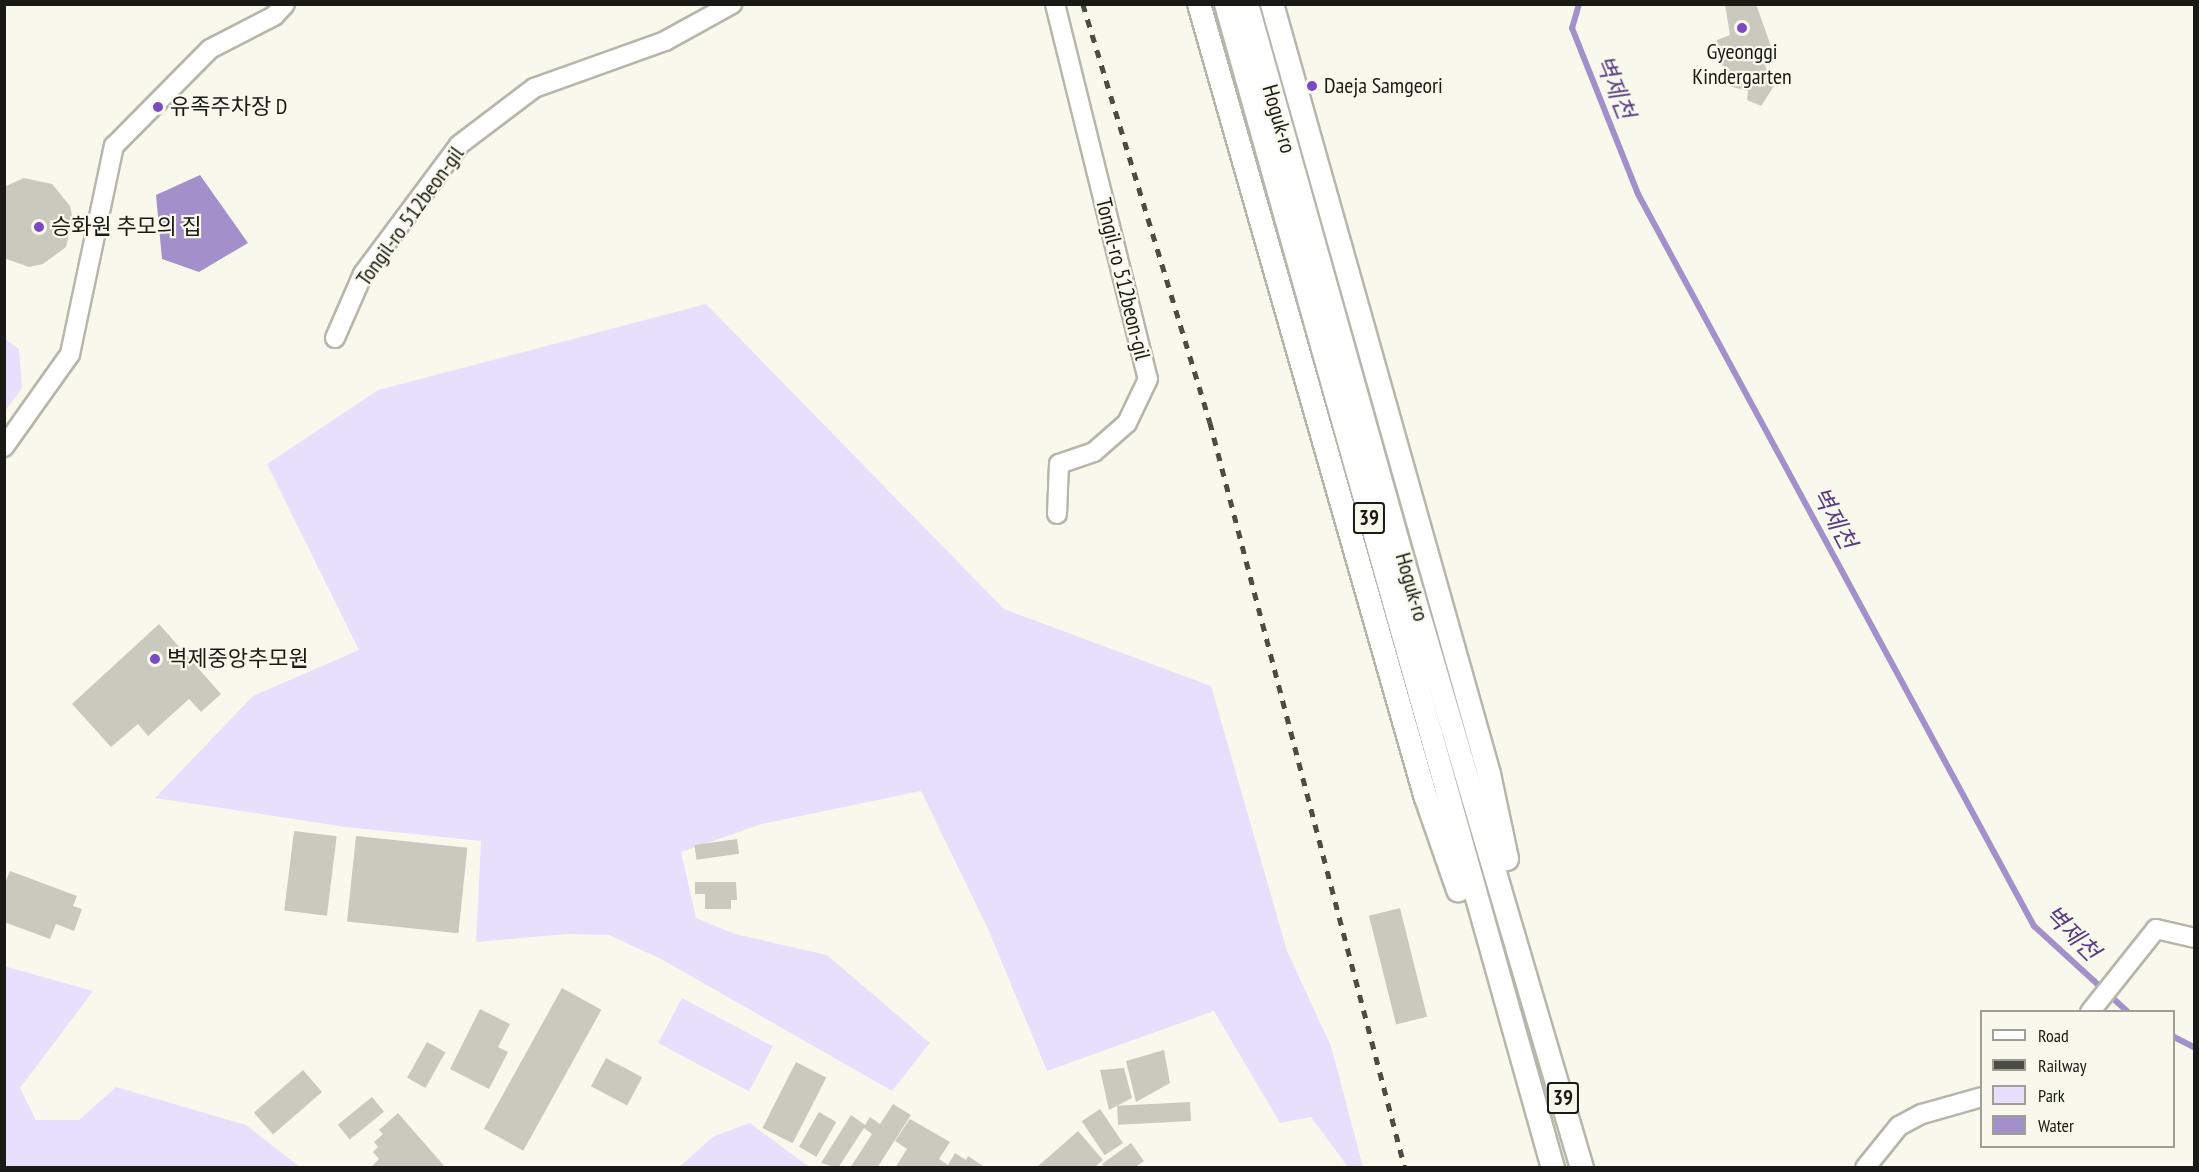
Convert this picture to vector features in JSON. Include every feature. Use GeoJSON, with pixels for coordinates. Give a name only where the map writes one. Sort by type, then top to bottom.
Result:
{"type":"FeatureCollection","features":[{"type":"Feature","properties":{"kind":"main road"},"geometry":{"type":"LineString","coordinates":[[1199,4],[1425,795],[1497,999],[1512,1032]]}},
{"type":"Feature","properties":{"kind":"main road","name":"Hoguk-ro"},"geometry":{"type":"LineString","coordinates":[[1226,4],[1512,1032],[1553,1167]]}},
{"type":"Feature","properties":{"kind":"main road","name":"Hoguk-ro"},"geometry":{"type":"LineString","coordinates":[[1247,4],[1403,560],[1544,1028],[1582,1167]]}},
{"type":"Feature","properties":{"kind":"main road"},"geometry":{"type":"LineString","coordinates":[[1272,4],[1489,774],[1544,1028]]}},
{"type":"Feature","properties":{"kind":"street"},"geometry":{"type":"LineString","coordinates":[[4,447],[70,354],[114,146],[210,49],[274,16],[285,4]]}},
{"type":"Feature","properties":{"kind":"street","name":"Tongil-ro 512beon-gil"},"geometry":{"type":"LineString","coordinates":[[335,338],[363,274],[459,145],[534,88],[665,41],[732,4]]}},
{"type":"Feature","properties":{"kind":"street","name":"Tongil-ro 512beon-gil"},"geometry":{"type":"LineString","coordinates":[[1055,4],[1148,379],[1127,423],[1094,452],[1059,464],[1057,514]]}},
{"type":"Feature","properties":{"kind":"street"},"geometry":{"type":"LineString","coordinates":[[2091,1010],[2156,929],[2194,938]]}},
{"type":"Feature","properties":{"kind":"street"},"geometry":{"type":"LineString","coordinates":[[1865,1167],[1899,1126],[1929,1111],[1980,1098]]}},
{"type":"Feature","properties":{"kind":"green space"},"geometry":{"type":"Polygon","coordinates":[[[706,304],[1004,609],[1211,686],[1287,951],[1331,1046],[1363,1167],[1348,1167],[1311,1117],[1280,1123],[1214,1011],[1047,1071],[988,929],[921,791],[762,824],[681,852],[696,918],[735,934],[827,955],[930,1043],[892,1091],[661,959],[609,935],[567,934],[476,942],[481,841],[346,827],[155,798],[253,696],[359,650],[267,464],[378,390],[706,304]]]}},
{"type":"Feature","properties":{"kind":"green space"},"geometry":{"type":"Polygon","coordinates":[[[5,339],[19,349],[22,388],[5,411],[5,339]]]}},
{"type":"Feature","properties":{"kind":"green space"},"geometry":{"type":"Polygon","coordinates":[[[4,966],[93,991],[20,1088],[36,1120],[79,1120],[116,1087],[246,1125],[300,1167],[5,1167],[4,966]]]}},
{"type":"Feature","properties":{"kind":"green space"},"geometry":{"type":"Polygon","coordinates":[[[682,998],[773,1046],[749,1091],[658,1043],[682,998]]]}},
{"type":"Feature","properties":{"kind":"green space"},"geometry":{"type":"Polygon","coordinates":[[[750,1123],[809,1167],[679,1167],[714,1136],[750,1123]]]}},
{"type":"Feature","properties":{"kind":"water"},"geometry":{"type":"Polygon","coordinates":[[[200,175],[248,243],[199,272],[162,259],[156,195],[200,175]]]}},
{"type":"Feature","properties":{"kind":"building"},"geometry":{"type":"Polygon","coordinates":[[[1725,4],[1756,4],[1773,52],[1761,56],[1774,86],[1761,106],[1747,100],[1748,91],[1729,86],[1725,77],[1730,69],[1723,66],[1716,53],[1717,40],[1730,35],[1725,4]]]}},
{"type":"Feature","properties":{"kind":"building","name":"승화원 추모의 집"},"geometry":{"type":"Polygon","coordinates":[[[24,178],[52,184],[70,206],[73,220],[66,247],[43,264],[29,267],[4,258],[4,187],[24,178]]]}},
{"type":"Feature","properties":{"kind":"building","name":"벽제중앙추모원"},"geometry":{"type":"Polygon","coordinates":[[[159,624],[221,694],[201,712],[189,699],[148,736],[138,724],[111,747],[72,704],[159,624]]]}},
{"type":"Feature","properties":{"kind":"building"},"geometry":{"type":"Polygon","coordinates":[[[294,831],[337,836],[327,916],[284,910],[294,831]]]}},
{"type":"Feature","properties":{"kind":"building"},"geometry":{"type":"Polygon","coordinates":[[[356,836],[467,848],[458,933],[347,922],[356,836]]]}},
{"type":"Feature","properties":{"kind":"building"},"geometry":{"type":"Polygon","coordinates":[[[737,839],[739,854],[697,860],[694,845],[737,839]]]}},
{"type":"Feature","properties":{"kind":"building"},"geometry":{"type":"Polygon","coordinates":[[[10,871],[77,896],[73,906],[82,909],[74,931],[56,924],[50,939],[4,922],[4,885],[10,871]]]}},
{"type":"Feature","properties":{"kind":"building"},"geometry":{"type":"Polygon","coordinates":[[[695,882],[736,882],[737,900],[731,900],[731,909],[705,909],[705,894],[695,894],[695,882]]]}},
{"type":"Feature","properties":{"kind":"building"},"geometry":{"type":"Polygon","coordinates":[[[1400,908],[1427,1017],[1396,1024],[1369,916],[1400,908]]]}},
{"type":"Feature","properties":{"kind":"building"},"geometry":{"type":"Polygon","coordinates":[[[562,988],[601,1010],[523,1151],[484,1129],[562,988]]]}},
{"type":"Feature","properties":{"kind":"building"},"geometry":{"type":"Polygon","coordinates":[[[480,1009],[510,1024],[498,1047],[508,1052],[489,1089],[450,1069],[480,1009]]]}},
{"type":"Feature","properties":{"kind":"building"},"geometry":{"type":"Polygon","coordinates":[[[427,1042],[445,1052],[425,1088],[407,1078],[427,1042]]]}},
{"type":"Feature","properties":{"kind":"building"},"geometry":{"type":"Polygon","coordinates":[[[1164,1050],[1170,1083],[1136,1102],[1126,1061],[1164,1050]]]}},
{"type":"Feature","properties":{"kind":"building"},"geometry":{"type":"Polygon","coordinates":[[[606,1058],[642,1077],[627,1106],[591,1086],[606,1058]]]}},
{"type":"Feature","properties":{"kind":"building"},"geometry":{"type":"Polygon","coordinates":[[[796,1062],[826,1077],[793,1143],[762,1128],[796,1062]]]}},
{"type":"Feature","properties":{"kind":"building"},"geometry":{"type":"Polygon","coordinates":[[[1124,1068],[1132,1098],[1109,1110],[1100,1070],[1124,1068]]]}},
{"type":"Feature","properties":{"kind":"building"},"geometry":{"type":"Polygon","coordinates":[[[303,1070],[322,1092],[273,1135],[254,1113],[303,1070]]]}},
{"type":"Feature","properties":{"kind":"building"},"geometry":{"type":"Polygon","coordinates":[[[372,1097],[384,1112],[350,1139],[338,1125],[372,1097]]]}},
{"type":"Feature","properties":{"kind":"building"},"geometry":{"type":"Polygon","coordinates":[[[1190,1102],[1191,1121],[1118,1125],[1117,1106],[1190,1102]]]}},
{"type":"Feature","properties":{"kind":"building"},"geometry":{"type":"Polygon","coordinates":[[[893,1104],[911,1115],[877,1168],[850,1168],[872,1134],[864,1128],[838,1168],[821,1163],[851,1115],[865,1125],[870,1117],[880,1124],[893,1104]]]}},
{"type":"Feature","properties":{"kind":"building"},"geometry":{"type":"Polygon","coordinates":[[[1100,1109],[1123,1143],[1105,1155],[1082,1121],[1100,1109]]]}},
{"type":"Feature","properties":{"kind":"building"},"geometry":{"type":"Polygon","coordinates":[[[819,1112],[836,1122],[816,1157],[799,1147],[819,1112]]]}},
{"type":"Feature","properties":{"kind":"building"},"geometry":{"type":"Polygon","coordinates":[[[398,1113],[446,1168],[370,1168],[379,1159],[373,1152],[378,1147],[374,1142],[383,1134],[379,1130],[398,1113]]]}},
{"type":"Feature","properties":{"kind":"building"},"geometry":{"type":"Polygon","coordinates":[[[910,1119],[950,1142],[939,1159],[948,1165],[955,1153],[966,1160],[968,1156],[986,1168],[895,1168],[907,1149],[895,1141],[910,1119]]]}},
{"type":"Feature","properties":{"kind":"building"},"geometry":{"type":"Polygon","coordinates":[[[1078,1131],[1103,1160],[1094,1168],[1036,1168],[1078,1131]]]}},
{"type":"Feature","properties":{"kind":"building"},"geometry":{"type":"Polygon","coordinates":[[[1131,1143],[1144,1161],[1134,1168],[1105,1168],[1102,1164],[1131,1143]]]}},
{"type":"Feature","properties":{"kind":"waterway","name":"벽제천"},"geometry":{"type":"LineString","coordinates":[[1579,4],[1572,28],[1638,194],[2034,926],[2126,1010]]}},
{"type":"Feature","properties":{"kind":"waterway","name":"벽제천"},"geometry":{"type":"LineString","coordinates":[[2175,1038],[2194,1047]]}},
{"type":"Feature","properties":{"kind":"railway"},"geometry":{"type":"LineString","coordinates":[[1083,4],[1210,422],[1405,1168]]}},
{"type":"Feature","properties":{"kind":"place","name":"Gyeonggi Kindergarten"},"geometry":{"type":"Point","coordinates":[1742,28]}},
{"type":"Feature","properties":{"kind":"place","name":"Daeja Samgeori"},"geometry":{"type":"Point","coordinates":[1312,86]}},
{"type":"Feature","properties":{"kind":"place","name":"유족주차장 D"},"geometry":{"type":"Point","coordinates":[158,107]}},
{"type":"Feature","properties":{"kind":"place","name":"승화원 추모의 집"},"geometry":{"type":"Point","coordinates":[39,227]}},
{"type":"Feature","properties":{"kind":"place","name":"벽제중앙추모원"},"geometry":{"type":"Point","coordinates":[155,659]}}]}
